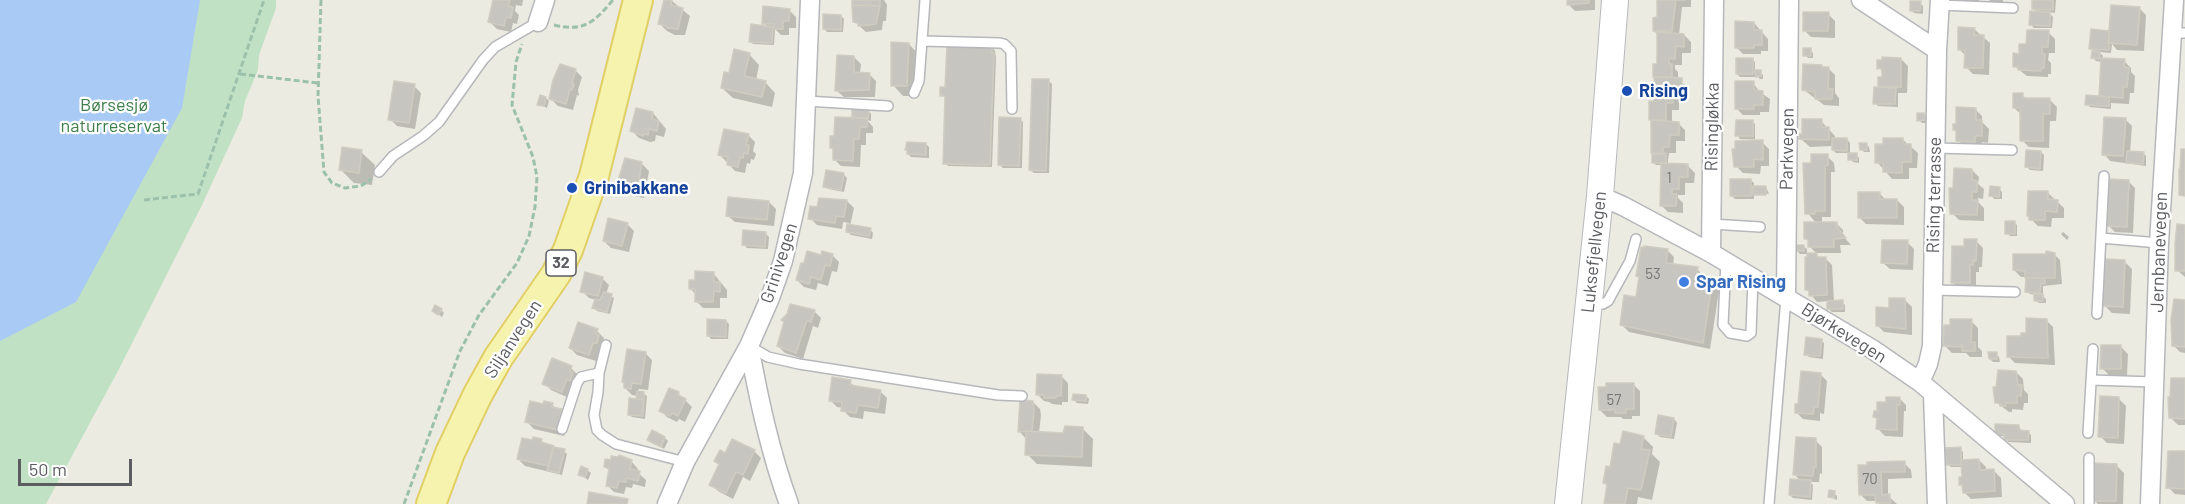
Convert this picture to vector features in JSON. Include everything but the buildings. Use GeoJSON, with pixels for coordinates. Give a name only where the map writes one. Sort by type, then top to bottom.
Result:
{"type":"FeatureCollection","features":[{"type":"Feature","properties":{"kind":"main road","name":"Siljanvegen"},"geometry":{"type":"LineString","coordinates":[[431,504],[450,453],[477,396],[498,358],[539,300],[568,250],[594,176],[638,0]]}},
{"type":"Feature","properties":{"kind":"main road","name":"Luksefjellvegen"},"geometry":{"type":"LineString","coordinates":[[1568,504],[1600,196],[1615,0]]}},
{"type":"Feature","properties":{"kind":"street"},"geometry":{"type":"LineString","coordinates":[[532,25],[545,0]]}},
{"type":"Feature","properties":{"kind":"street","name":"Grinivegen"},"geometry":{"type":"LineString","coordinates":[[666,504],[685,462],[749,346],[770,298],[792,228],[803,173],[810,0]]}},
{"type":"Feature","properties":{"kind":"street","name":"Risingløkka"},"geometry":{"type":"LineString","coordinates":[[1714,0],[1711,224],[1718,258]]}},
{"type":"Feature","properties":{"kind":"street","name":"Parkvegen"},"geometry":{"type":"LineString","coordinates":[[1786,298],[1789,0]]}},
{"type":"Feature","properties":{"kind":"street"},"geometry":{"type":"LineString","coordinates":[[1861,0],[1937,50]]}},
{"type":"Feature","properties":{"kind":"street","name":"Jernbanevegen"},"geometry":{"type":"LineString","coordinates":[[2150,504],[2159,243],[2179,33],[2174,0]]}},
{"type":"Feature","properties":{"kind":"street","name":"Rising terrasse"},"geometry":{"type":"LineString","coordinates":[[1938,504],[1926,388],[1932,346],[1937,50],[1940,2]]}},
{"type":"Feature","properties":{"kind":"street","name":"Bjørkevegen"},"geometry":{"type":"LineString","coordinates":[[1600,196],[1623,206],[1718,258],[1872,349],[1926,388],[2065,504]]}},
{"type":"Feature","properties":{"kind":"street"},"geometry":{"type":"LineString","coordinates":[[749,346],[771,450],[789,504]]}},
{"type":"Feature","properties":{"kind":"lane"},"geometry":{"type":"LineString","coordinates":[[914,93],[919,81],[925,0]]}},
{"type":"Feature","properties":{"kind":"lane","name":"Rising terrasse"},"geometry":{"type":"LineString","coordinates":[[1940,2],[2013,8]]}},
{"type":"Feature","properties":{"kind":"lane"},"geometry":{"type":"LineString","coordinates":[[379,172],[393,156],[423,136],[438,122],[495,47],[532,25]]}},
{"type":"Feature","properties":{"kind":"lane"},"geometry":{"type":"LineString","coordinates":[[922,40],[1000,43],[1009,47],[1011,51],[1012,109]]}},
{"type":"Feature","properties":{"kind":"lane"},"geometry":{"type":"LineString","coordinates":[[806,101],[888,106]]}},
{"type":"Feature","properties":{"kind":"lane"},"geometry":{"type":"LineString","coordinates":[[1935,148],[2012,150]]}},
{"type":"Feature","properties":{"kind":"lane"},"geometry":{"type":"LineString","coordinates":[[2097,314],[2104,176]]}},
{"type":"Feature","properties":{"kind":"lane"},"geometry":{"type":"LineString","coordinates":[[1711,224],[1760,227]]}},
{"type":"Feature","properties":{"kind":"lane"},"geometry":{"type":"LineString","coordinates":[[1589,301],[1603,304],[1608,301],[1630,261],[1636,238]]}},
{"type":"Feature","properties":{"kind":"lane"},"geometry":{"type":"LineString","coordinates":[[2101,238],[2159,243]]}},
{"type":"Feature","properties":{"kind":"lane"},"geometry":{"type":"LineString","coordinates":[[1718,258],[1724,325],[1730,333],[1747,336],[1751,333],[1753,278]]}},
{"type":"Feature","properties":{"kind":"lane"},"geometry":{"type":"LineString","coordinates":[[1933,290],[2015,292]]}},
{"type":"Feature","properties":{"kind":"lane"},"geometry":{"type":"LineString","coordinates":[[1769,504],[1786,298]]}},
{"type":"Feature","properties":{"kind":"lane"},"geometry":{"type":"LineString","coordinates":[[606,345],[598,373],[598,392],[594,415],[597,430],[616,444],[685,462]]}},
{"type":"Feature","properties":{"kind":"lane"},"geometry":{"type":"LineString","coordinates":[[749,346],[768,357],[799,364],[1023,396]]}},
{"type":"Feature","properties":{"kind":"lane"},"geometry":{"type":"LineString","coordinates":[[2088,433],[2093,349]]}},
{"type":"Feature","properties":{"kind":"lane"},"geometry":{"type":"LineString","coordinates":[[562,429],[577,383],[581,377],[598,373]]}},
{"type":"Feature","properties":{"kind":"lane"},"geometry":{"type":"LineString","coordinates":[[2091,380],[2154,382]]}},
{"type":"Feature","properties":{"kind":"lane"},"geometry":{"type":"LineString","coordinates":[[2089,458],[2089,504]]}},
{"type":"Feature","properties":{"kind":"path"},"geometry":{"type":"LineString","coordinates":[[144,200],[198,194],[264,0]]}},
{"type":"Feature","properties":{"kind":"path"},"geometry":{"type":"LineString","coordinates":[[321,0],[318,83],[323,164],[328,179],[338,186],[353,189],[364,185],[379,172]]}},
{"type":"Feature","properties":{"kind":"path"},"geometry":{"type":"LineString","coordinates":[[404,504],[460,351],[479,315],[517,263],[529,236],[535,207],[537,177],[533,157],[514,116],[511,100],[516,62],[532,25],[584,27],[598,17],[613,0]]}},
{"type":"Feature","properties":{"kind":"path"},"geometry":{"type":"LineString","coordinates":[[240,74],[318,83]]}},
{"type":"Feature","properties":{"kind":"green space","name":"Børsesjø naturreservat"},"geometry":{"type":"Polygon","coordinates":[[[0,0],[276,0],[276,8],[259,55],[258,70],[245,101],[242,118],[202,205],[118,371],[46,504],[0,504],[0,0]]]}},
{"type":"Feature","properties":{"kind":"water"},"geometry":{"type":"Polygon","coordinates":[[[0,0],[200,0],[182,108],[76,302],[0,341],[0,0]]]}},
{"type":"Feature","properties":{"kind":"place","name":"Rising"},"geometry":{"type":"Point","coordinates":[1627,91]}},
{"type":"Feature","properties":{"kind":"place","name":"Grinibakkane"},"geometry":{"type":"Point","coordinates":[572,188]}},
{"type":"Feature","properties":{"kind":"place","name":"Spar Rising"},"geometry":{"type":"Point","coordinates":[1684,282]}}]}
